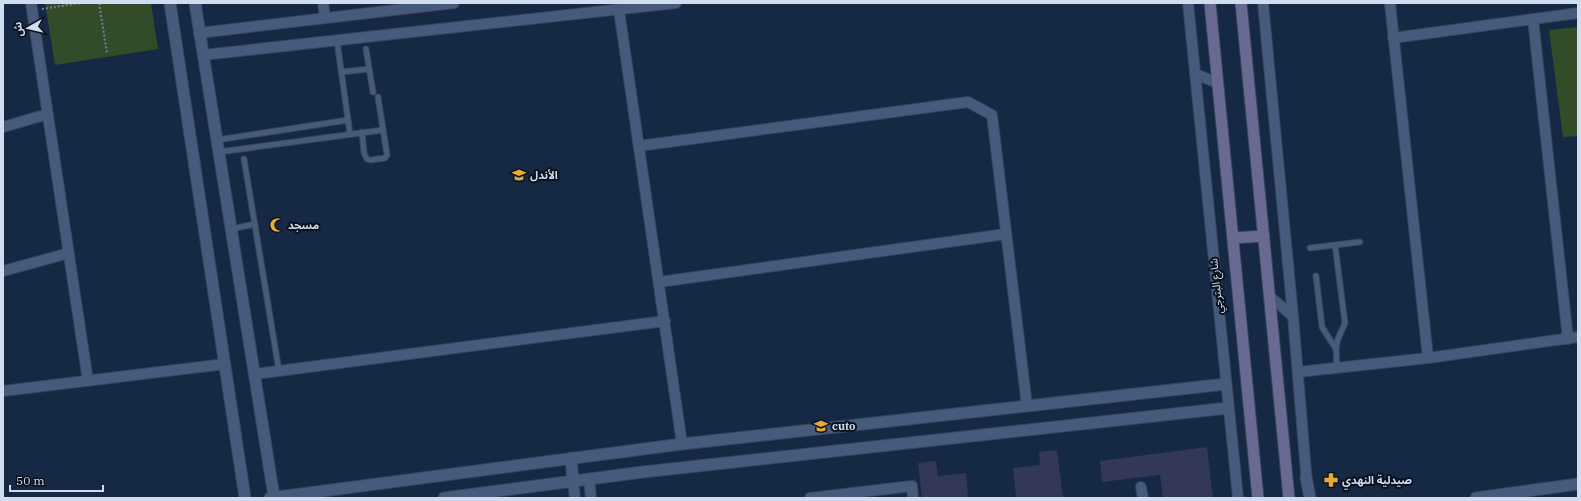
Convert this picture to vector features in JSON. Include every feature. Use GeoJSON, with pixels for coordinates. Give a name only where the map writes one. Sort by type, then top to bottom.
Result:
{"type":"FeatureCollection","features":[{"type":"Feature","properties":{"kind":"main road","name":"شارع البترجي"},"geometry":{"type":"LineString","coordinates":[[1210,3],[1258,498]]}},
{"type":"Feature","properties":{"kind":"main road"},"geometry":{"type":"LineString","coordinates":[[1241,3],[1289,498]]}},
{"type":"Feature","properties":{"kind":"main road"},"geometry":{"type":"LineString","coordinates":[[1233,238],[1264,236]]}},
{"type":"Feature","properties":{"kind":"street"},"geometry":{"type":"LineString","coordinates":[[170,3],[245,498]]}},
{"type":"Feature","properties":{"kind":"street"},"geometry":{"type":"LineString","coordinates":[[195,3],[255,374],[272,498],[682,444],[1226,384]]}},
{"type":"Feature","properties":{"kind":"street"},"geometry":{"type":"LineString","coordinates":[[323,3],[325,18]]}},
{"type":"Feature","properties":{"kind":"street"},"geometry":{"type":"LineString","coordinates":[[199,33],[454,3]]}},
{"type":"Feature","properties":{"kind":"street"},"geometry":{"type":"LineString","coordinates":[[203,55],[676,3]]}},
{"type":"Feature","properties":{"kind":"street","name":"شارع البترجي"},"geometry":{"type":"LineString","coordinates":[[1188,3],[1238,498]]}},
{"type":"Feature","properties":{"kind":"street"},"geometry":{"type":"LineString","coordinates":[[1264,3],[1309,498]]}},
{"type":"Feature","properties":{"kind":"street"},"geometry":{"type":"LineString","coordinates":[[1390,3],[1428,358]]}},
{"type":"Feature","properties":{"kind":"street"},"geometry":{"type":"LineString","coordinates":[[32,7],[88,381]]}},
{"type":"Feature","properties":{"kind":"street"},"geometry":{"type":"LineString","coordinates":[[619,10],[682,444]]}},
{"type":"Feature","properties":{"kind":"street"},"geometry":{"type":"LineString","coordinates":[[1393,38],[1578,13]]}},
{"type":"Feature","properties":{"kind":"street"},"geometry":{"type":"LineString","coordinates":[[1298,372],[1428,358],[1573,338],[1533,19]]}},
{"type":"Feature","properties":{"kind":"street"},"geometry":{"type":"LineString","coordinates":[[1195,74],[1218,83]]}},
{"type":"Feature","properties":{"kind":"street"},"geometry":{"type":"LineString","coordinates":[[639,146],[968,102],[992,115],[1027,406]]}},
{"type":"Feature","properties":{"kind":"street"},"geometry":{"type":"LineString","coordinates":[[3,127],[48,114]]}},
{"type":"Feature","properties":{"kind":"street"},"geometry":{"type":"LineString","coordinates":[[659,282],[1006,234]]}},
{"type":"Feature","properties":{"kind":"street"},"geometry":{"type":"LineString","coordinates":[[3,271],[69,253]]}},
{"type":"Feature","properties":{"kind":"street"},"geometry":{"type":"LineString","coordinates":[[1270,297],[1293,316]]}},
{"type":"Feature","properties":{"kind":"street"},"geometry":{"type":"LineString","coordinates":[[255,374],[665,321]]}},
{"type":"Feature","properties":{"kind":"street"},"geometry":{"type":"LineString","coordinates":[[3,391],[225,364]]}},
{"type":"Feature","properties":{"kind":"street"},"geometry":{"type":"LineString","coordinates":[[444,498],[643,472],[1228,408]]}},
{"type":"Feature","properties":{"kind":"street"},"geometry":{"type":"LineString","coordinates":[[571,458],[575,498]]}},
{"type":"Feature","properties":{"kind":"street"},"geometry":{"type":"LineString","coordinates":[[589,479],[591,498]]}},
{"type":"Feature","properties":{"kind":"street"},"geometry":{"type":"LineString","coordinates":[[1476,498],[1578,484]]}},
{"type":"Feature","properties":{"kind":"street"},"geometry":{"type":"LineString","coordinates":[[810,498],[912,486],[913,498]]}},
{"type":"Feature","properties":{"kind":"street"},"geometry":{"type":"LineString","coordinates":[[1141,487],[1143,498]]}},
{"type":"Feature","properties":{"kind":"lane"},"geometry":{"type":"LineString","coordinates":[[336,41],[350,134]]}},
{"type":"Feature","properties":{"kind":"lane"},"geometry":{"type":"LineString","coordinates":[[366,49],[373,92]]}},
{"type":"Feature","properties":{"kind":"lane"},"geometry":{"type":"LineString","coordinates":[[341,72],[369,69]]}},
{"type":"Feature","properties":{"kind":"lane"},"geometry":{"type":"LineString","coordinates":[[362,132],[364,153],[367,159],[381,160],[385,158],[387,155],[378,96]]}},
{"type":"Feature","properties":{"kind":"lane"},"geometry":{"type":"LineString","coordinates":[[217,140],[348,120]]}},
{"type":"Feature","properties":{"kind":"lane"},"geometry":{"type":"LineString","coordinates":[[218,152],[383,130]]}},
{"type":"Feature","properties":{"kind":"lane"},"geometry":{"type":"LineString","coordinates":[[244,159],[279,371]]}},
{"type":"Feature","properties":{"kind":"lane"},"geometry":{"type":"LineString","coordinates":[[231,229],[255,224]]}},
{"type":"Feature","properties":{"kind":"lane"},"geometry":{"type":"LineString","coordinates":[[1310,248],[1360,242]]}},
{"type":"Feature","properties":{"kind":"lane"},"geometry":{"type":"LineString","coordinates":[[1335,245],[1345,323],[1338,339],[1336,349],[1337,368]]}},
{"type":"Feature","properties":{"kind":"lane"},"geometry":{"type":"LineString","coordinates":[[1316,276],[1322,326],[1336,349]]}},
{"type":"Feature","properties":{"kind":"path"},"geometry":{"type":"LineString","coordinates":[[32,7],[81,3]]}},
{"type":"Feature","properties":{"kind":"path"},"geometry":{"type":"LineString","coordinates":[[99,3],[107,53]]}},
{"type":"Feature","properties":{"kind":"green space"},"geometry":{"type":"Polygon","coordinates":[[[45,3],[151,3],[158,49],[55,65],[45,3]]]}},
{"type":"Feature","properties":{"kind":"green space"},"geometry":{"type":"Polygon","coordinates":[[[1578,27],[1578,136],[1563,137],[1549,30],[1578,27]]]}},
{"type":"Feature","properties":{"kind":"building"},"geometry":{"type":"Polygon","coordinates":[[[1207,447],[1213,498],[1163,498],[1160,475],[1102,482],[1100,461],[1207,447]]]}},
{"type":"Feature","properties":{"kind":"building"},"geometry":{"type":"Polygon","coordinates":[[[1057,450],[1063,498],[1016,498],[1013,468],[1040,465],[1039,452],[1057,450]]]}},
{"type":"Feature","properties":{"kind":"building"},"geometry":{"type":"Polygon","coordinates":[[[936,461],[938,476],[966,473],[968,498],[922,498],[918,463],[936,461]]]}},
{"type":"Feature","properties":{"kind":"place","name":"الأندل"},"geometry":{"type":"Point","coordinates":[519,175]}},
{"type":"Feature","properties":{"kind":"place","name":"مسجد"},"geometry":{"type":"Point","coordinates":[277,225]}},
{"type":"Feature","properties":{"kind":"place","name":"cuto"},"geometry":{"type":"Point","coordinates":[821,426]}},
{"type":"Feature","properties":{"kind":"place","name":"صيدلية النهدي"},"geometry":{"type":"Point","coordinates":[1331,480]}}]}
